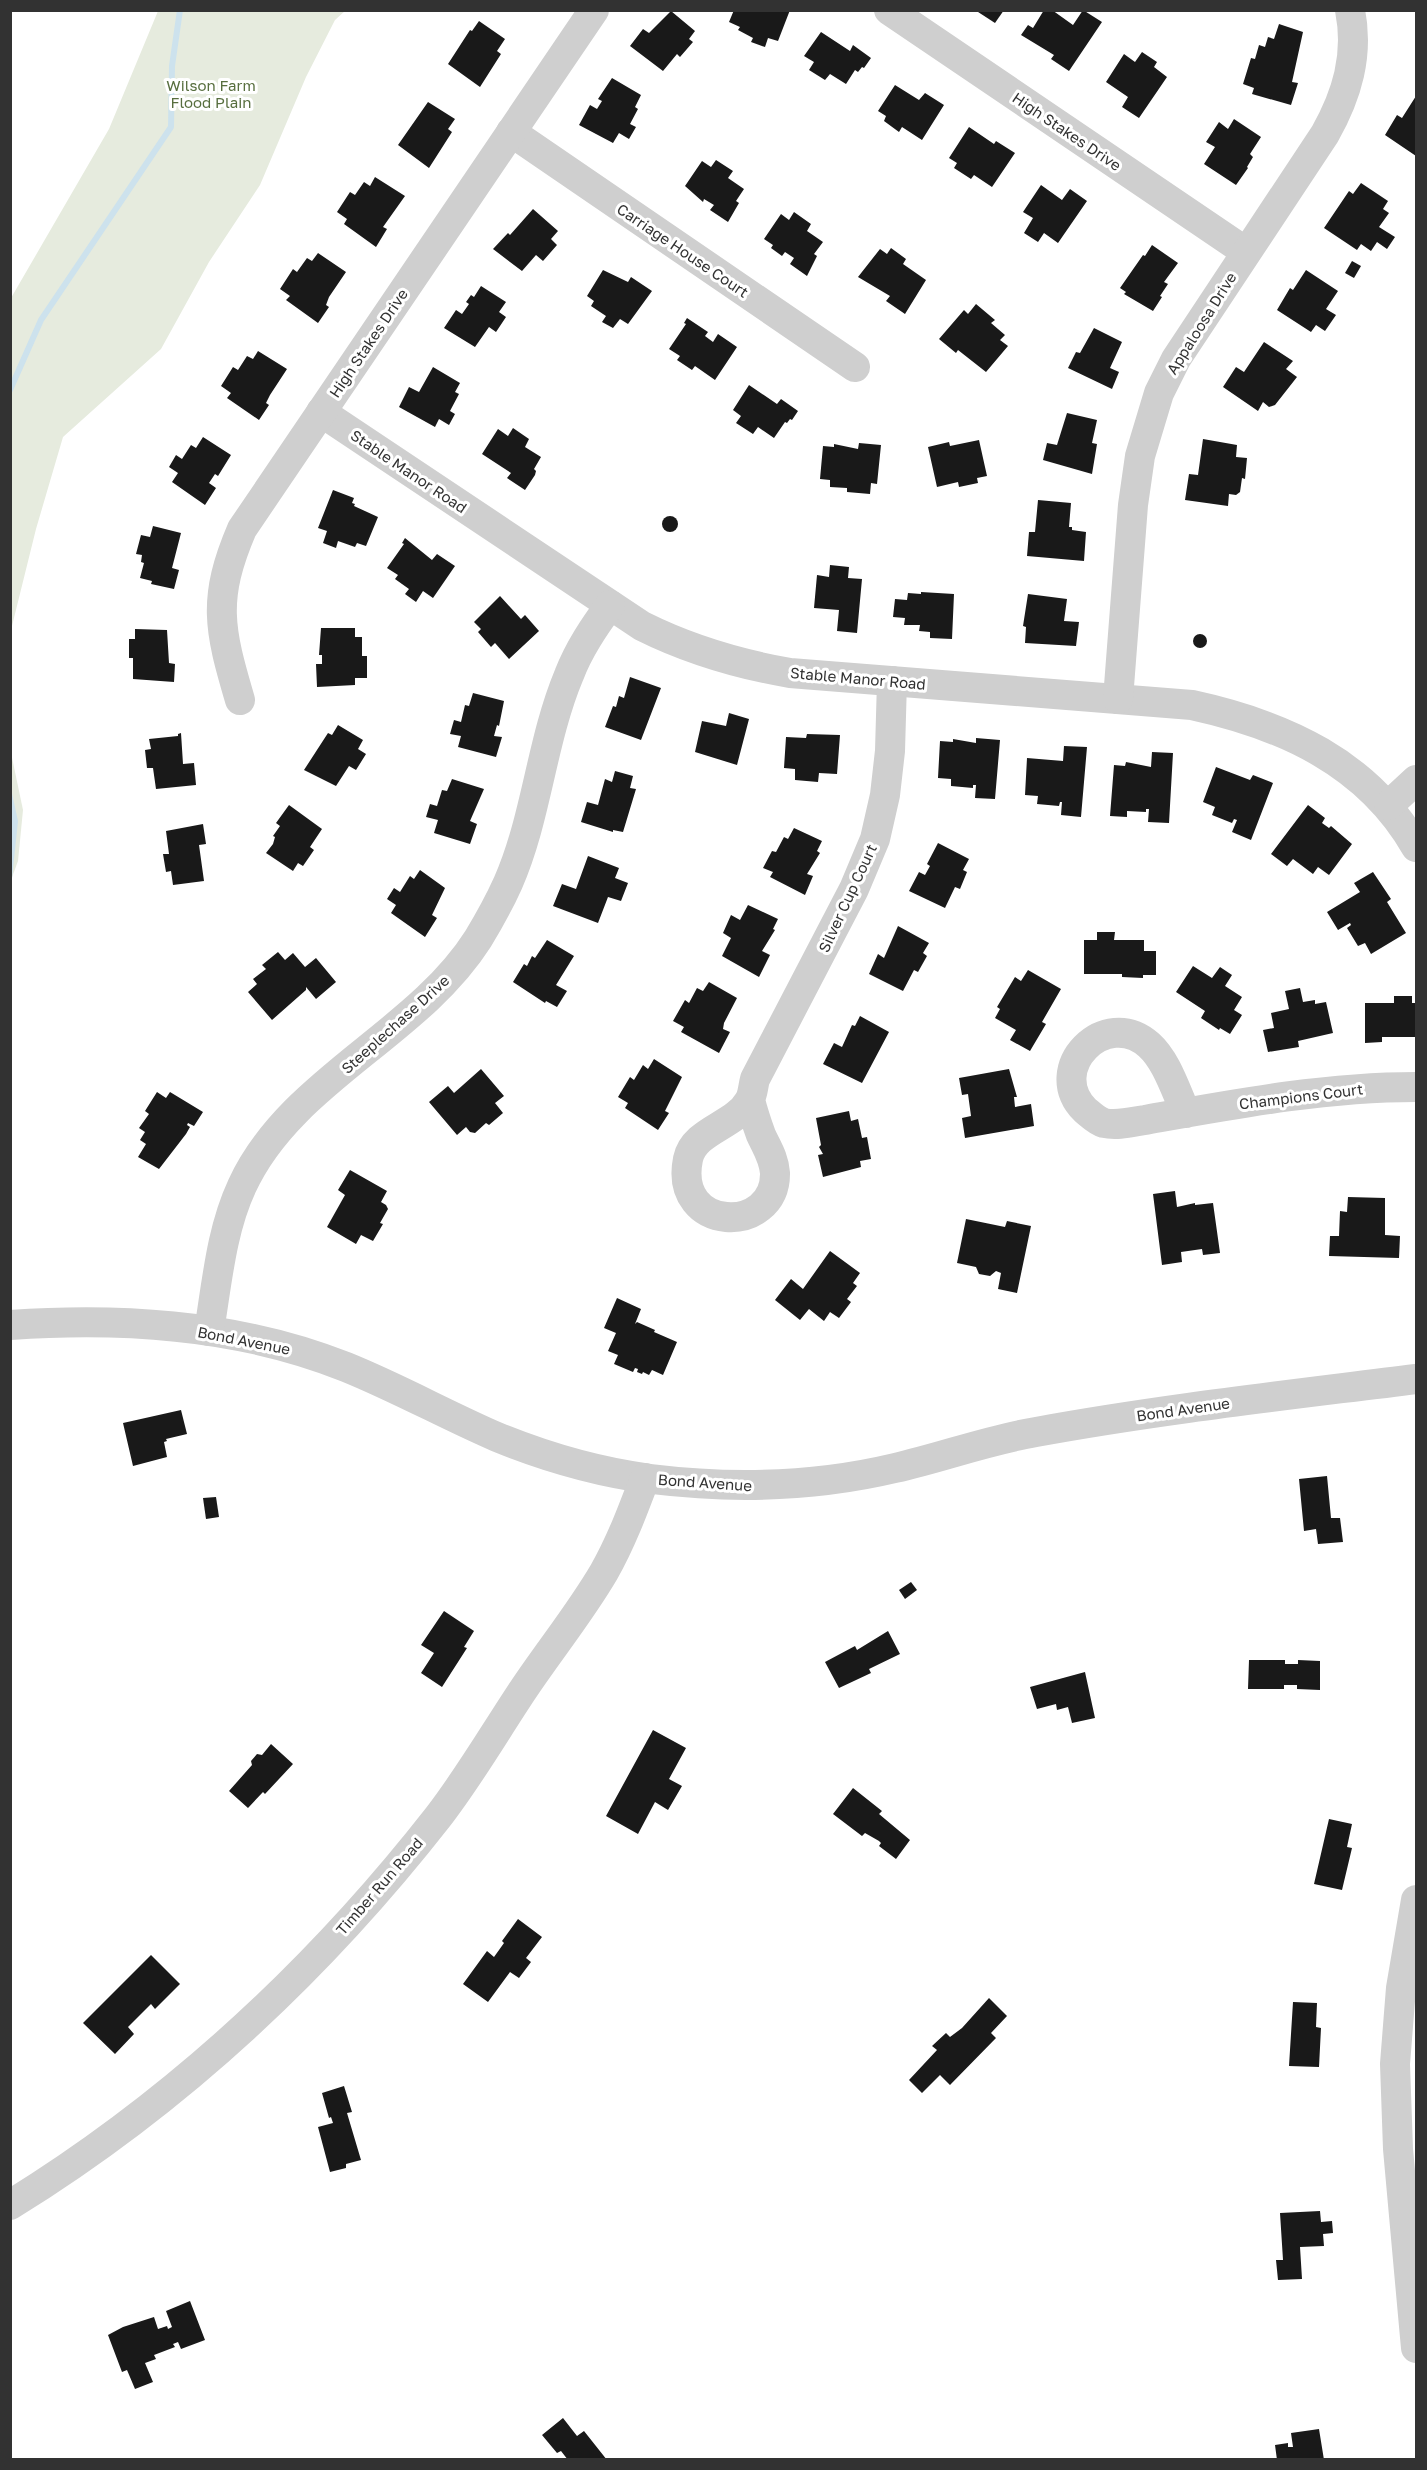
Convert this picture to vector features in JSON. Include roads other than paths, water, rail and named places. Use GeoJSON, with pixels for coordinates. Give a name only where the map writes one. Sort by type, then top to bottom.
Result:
{"type":"FeatureCollection","features":[{"type":"Feature","properties":{"kind":"street","name":"High Stakes Drive"},"geometry":{"type":"LineString","coordinates":[[240,699],[225,650],[220,617],[223,585],[229,558],[242,529],[594,10]]}},
{"type":"Feature","properties":{"kind":"street","name":"High Stakes Drive"},"geometry":{"type":"LineString","coordinates":[[889,10],[1246,252]]}},
{"type":"Feature","properties":{"kind":"street","name":"Appaloosa Drive"},"geometry":{"type":"LineString","coordinates":[[1118,699],[1133,505],[1140,456],[1148,425],[1176,359],[1340,108],[1353,57],[1353,24],[1350,10]]}},
{"type":"Feature","properties":{"kind":"street","name":"Carriage House Court"},"geometry":{"type":"LineString","coordinates":[[511,132],[855,368]]}},
{"type":"Feature","properties":{"kind":"street","name":"Stable Manor Road"},"geometry":{"type":"LineString","coordinates":[[321,412],[642,626],[672,641],[746,665],[790,673],[1192,705],[1229,713],[1276,728],[1315,747],[1355,776],[1389,805],[1416,847]]}},
{"type":"Feature","properties":{"kind":"street","name":"Steeplechase Drive"},"geometry":{"type":"LineString","coordinates":[[209,1331],[225,1238],[241,1186],[255,1162],[295,1113],[438,988],[461,963],[495,910],[518,856],[568,675],[586,640],[610,605]]}},
{"type":"Feature","properties":{"kind":"street","name":"Silver Cup Court"},"geometry":{"type":"LineString","coordinates":[[750,1100],[755,1079],[854,889],[875,839],[885,795],[890,751],[892,681]]}},
{"type":"Feature","properties":{"kind":"street"},"geometry":{"type":"LineString","coordinates":[[1389,805],[1416,780]]}},
{"type":"Feature","properties":{"kind":"street","name":"Champions Court"},"geometry":{"type":"LineString","coordinates":[[1186,1113],[1349,1088],[1416,1087]]}},
{"type":"Feature","properties":{"kind":"street","name":"Bond Avenue"},"geometry":{"type":"LineString","coordinates":[[10,1325],[56,1322],[131,1324],[209,1331],[259,1340],[345,1366],[495,1436],[541,1454],[645,1478],[686,1483],[752,1486],[848,1478],[1033,1432],[1191,1408],[1416,1379]]}},
{"type":"Feature","properties":{"kind":"street","name":"Timber Run Road"},"geometry":{"type":"LineString","coordinates":[[10,2205],[119,2133],[168,2094],[249,2025],[356,1913],[439,1815],[603,1574],[626,1528],[645,1478]]}},
{"type":"Feature","properties":{"kind":"street"},"geometry":{"type":"LineString","coordinates":[[1416,1900],[1401,1988],[1395,2064],[1398,2149],[1416,2348]]}},
{"type":"Feature","properties":{"kind":"water"},"geometry":{"type":"Polygon","coordinates":[[[11,789],[18,821],[11,888],[11,789]]]}},
{"type":"Feature","properties":{"kind":"waterway"},"geometry":{"type":"LineString","coordinates":[[10,390],[41,320],[171,127],[172,66],[180,10]]}},
{"type":"Feature","properties":{"kind":"park label","name":"Wilson Farm Flood Plain"},"geometry":{"type":"Point","coordinates":[211,94]}}]}
